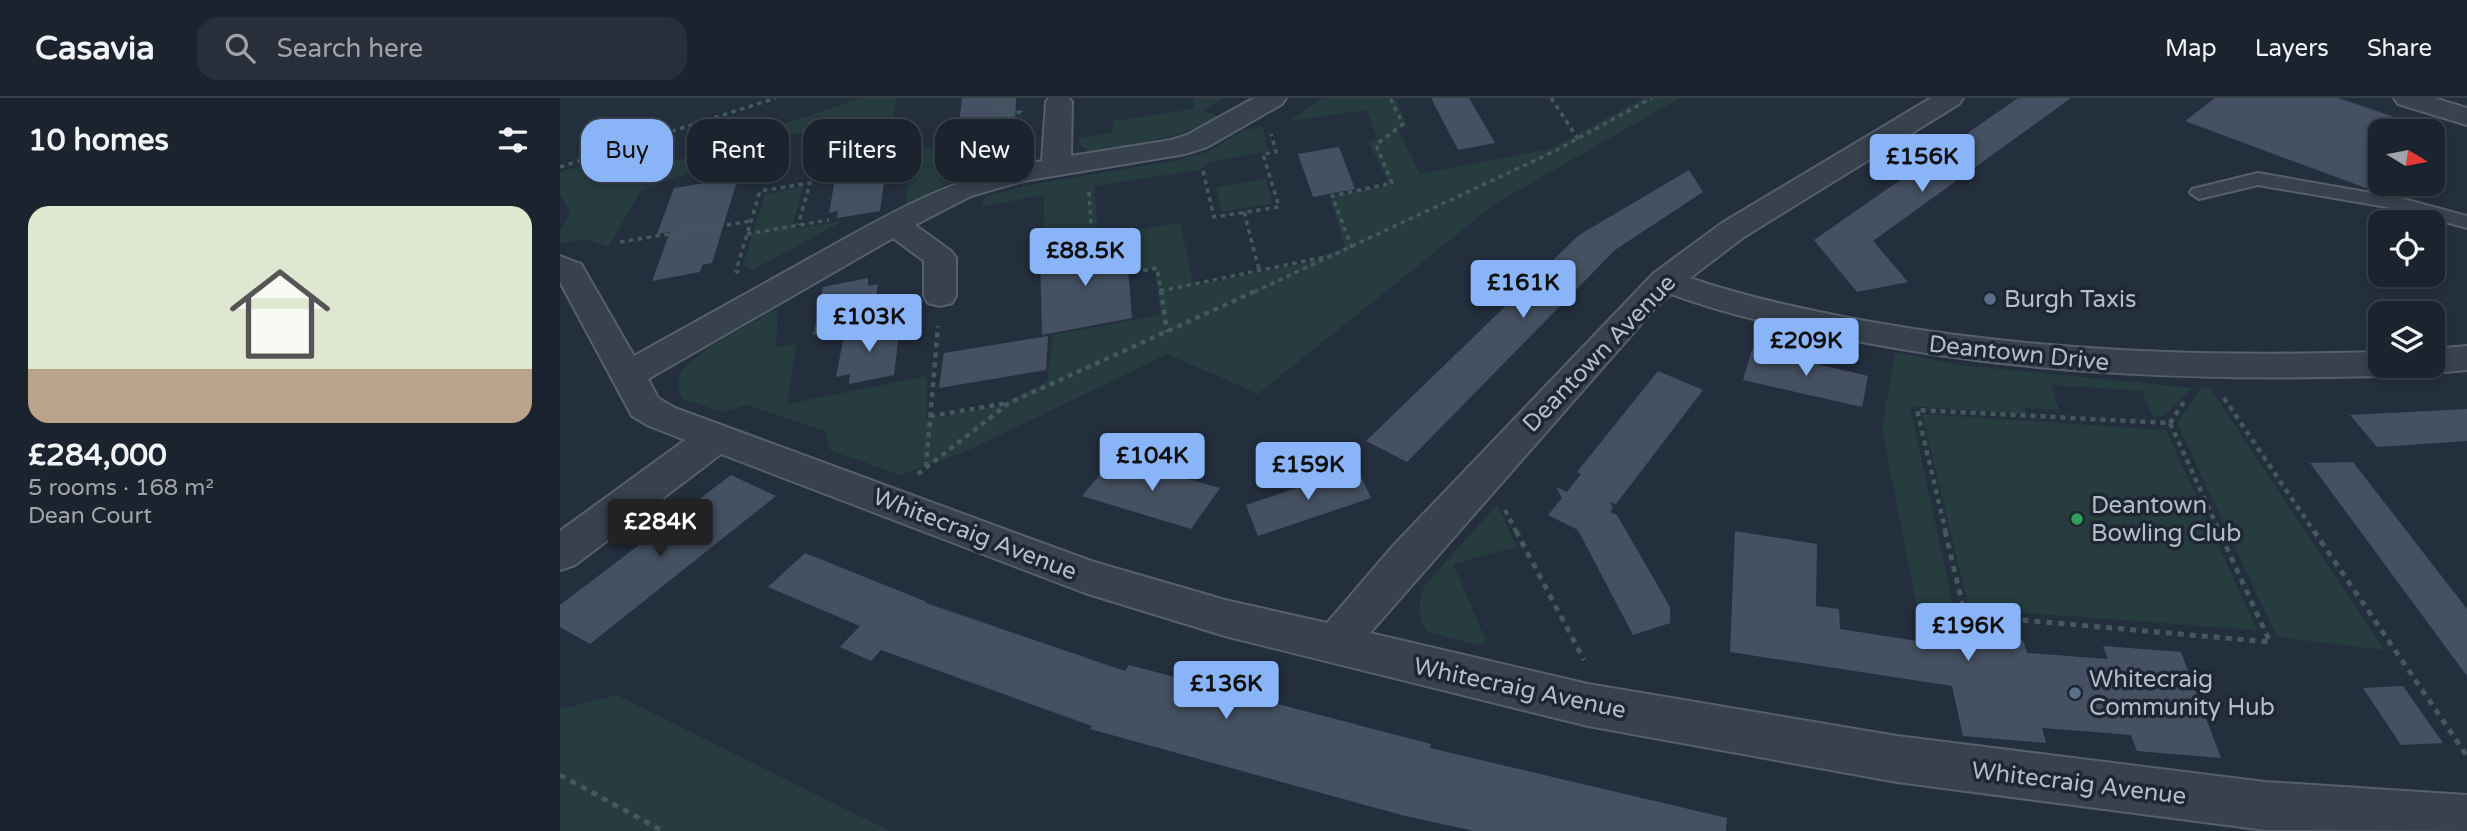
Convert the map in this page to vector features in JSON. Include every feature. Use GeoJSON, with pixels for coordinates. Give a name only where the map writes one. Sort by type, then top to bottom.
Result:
{"type":"FeatureCollection","features":[{"type":"Feature","properties":{"kind":"street"},"geometry":{"type":"LineString","coordinates":[[1034,171],[1175,148],[1197,141],[1273,98]]}},
{"type":"Feature","properties":{"kind":"street","name":"Deantown Avenue"},"geometry":{"type":"LineString","coordinates":[[1336,646],[1352,624],[1485,473],[1643,300],[1665,280],[1733,230],[1950,98]]}},
{"type":"Feature","properties":{"kind":"street"},"geometry":{"type":"LineString","coordinates":[[2407,98],[2467,117]]}},
{"type":"Feature","properties":{"kind":"street"},"geometry":{"type":"LineString","coordinates":[[1056,168],[1059,102]]}},
{"type":"Feature","properties":{"kind":"street"},"geometry":{"type":"LineString","coordinates":[[628,375],[894,225],[961,190],[988,182]]}},
{"type":"Feature","properties":{"kind":"street"},"geometry":{"type":"LineString","coordinates":[[894,225],[940,258],[940,296]]}},
{"type":"Feature","properties":{"kind":"street","name":"Whitecraig Avenue"},"geometry":{"type":"LineString","coordinates":[[560,266],[570,271],[645,407],[662,417],[714,439],[888,500],[1085,576],[1225,618],[1588,705],[1897,759],[2265,806],[2467,819]]}},
{"type":"Feature","properties":{"kind":"street","name":"Deantown Drive"},"geometry":{"type":"LineString","coordinates":[[1665,280],[1725,300],[1911,341],[1990,354],[2070,362],[2203,368],[2368,364]]}},
{"type":"Feature","properties":{"kind":"street"},"geometry":{"type":"LineString","coordinates":[[2445,360],[2467,358]]}},
{"type":"Feature","properties":{"kind":"street"},"geometry":{"type":"LineString","coordinates":[[560,553],[714,439]]}},
{"type":"Feature","properties":{"kind":"lane"},"geometry":{"type":"LineString","coordinates":[[2199,194],[2258,179],[2400,204],[2467,222]]}},
{"type":"Feature","properties":{"kind":"path"},"geometry":{"type":"LineString","coordinates":[[560,167],[776,98]]}},
{"type":"Feature","properties":{"kind":"path"},"geometry":{"type":"LineString","coordinates":[[1001,98],[999,116],[1021,113],[1021,119]]}},
{"type":"Feature","properties":{"kind":"path"},"geometry":{"type":"LineString","coordinates":[[1352,248],[1332,196],[1392,183],[1376,145],[1404,124],[1390,98]]}},
{"type":"Feature","properties":{"kind":"path"},"geometry":{"type":"LineString","coordinates":[[1551,98],[1578,139]]}},
{"type":"Feature","properties":{"kind":"path"},"geometry":{"type":"LineString","coordinates":[[888,500],[1009,403],[1343,253],[1578,139],[1652,98]]}},
{"type":"Feature","properties":{"kind":"path"},"geometry":{"type":"LineString","coordinates":[[1197,141],[1214,217],[1279,207],[1263,155],[1276,152],[1268,124],[1244,115]]}},
{"type":"Feature","properties":{"kind":"path"},"geometry":{"type":"LineString","coordinates":[[1087,163],[1092,242],[1127,237],[1130,273],[1157,268],[1167,332]]}},
{"type":"Feature","properties":{"kind":"path"},"geometry":{"type":"LineString","coordinates":[[773,292],[736,271],[760,191],[810,183],[798,225]]}},
{"type":"Feature","properties":{"kind":"path"},"geometry":{"type":"LineString","coordinates":[[1244,212],[1259,271]]}},
{"type":"Feature","properties":{"kind":"path"},"geometry":{"type":"LineString","coordinates":[[747,234],[880,213],[894,225]]}},
{"type":"Feature","properties":{"kind":"path"},"geometry":{"type":"LineString","coordinates":[[620,242],[751,221]]}},
{"type":"Feature","properties":{"kind":"path"},"geometry":{"type":"LineString","coordinates":[[1160,291],[1343,253]]}},
{"type":"Feature","properties":{"kind":"path"},"geometry":{"type":"LineString","coordinates":[[926,468],[940,296]]}},
{"type":"Feature","properties":{"kind":"path"},"geometry":{"type":"LineString","coordinates":[[2203,368],[2467,757]]}},
{"type":"Feature","properties":{"kind":"path"},"geometry":{"type":"LineString","coordinates":[[930,416],[1009,403]]}},
{"type":"Feature","properties":{"kind":"path"},"geometry":{"type":"LineString","coordinates":[[1917,410],[2170,423],[2270,642],[1965,615],[1917,410]]}},
{"type":"Feature","properties":{"kind":"path"},"geometry":{"type":"LineString","coordinates":[[1485,473],[1590,672],[1588,705]]}},
{"type":"Feature","properties":{"kind":"path"},"geometry":{"type":"LineString","coordinates":[[560,775],[663,831]]}},
{"type":"Feature","properties":{"kind":"green space"},"geometry":{"type":"Polygon","coordinates":[[[862,98],[897,98],[893,119],[803,119],[803,133],[789,135],[789,122],[862,98]]]}},
{"type":"Feature","properties":{"kind":"green space"},"geometry":{"type":"Polygon","coordinates":[[[1194,98],[1225,98],[1203,110],[1221,118],[1189,131],[1139,143],[1088,151],[1079,145],[1079,138],[1112,133],[1113,121],[1194,109],[1194,98]]]}},
{"type":"Feature","properties":{"kind":"green space"},"geometry":{"type":"Polygon","coordinates":[[[1322,98],[1395,98],[1408,127],[1398,129],[1420,174],[1549,149],[1644,98],[1680,98],[1496,203],[1258,394],[1167,354],[972,449],[900,475],[830,450],[825,431],[746,405],[723,412],[682,399],[679,380],[687,365],[725,338],[778,308],[776,347],[796,344],[787,404],[927,376],[926,419],[997,406],[1047,382],[1053,335],[1161,315],[1155,269],[1124,274],[1122,240],[1134,230],[1180,223],[1194,286],[1309,262],[1345,247],[1330,196],[1390,185],[1368,141],[1377,139],[1367,110],[1289,121],[1322,98]]]}},
{"type":"Feature","properties":{"kind":"green space"},"geometry":{"type":"Polygon","coordinates":[[[1263,127],[1268,151],[1210,162],[1199,170],[1094,186],[1099,241],[1043,251],[1044,195],[983,206],[983,197],[1023,186],[1173,161],[1207,152],[1245,130],[1263,127]]]}},
{"type":"Feature","properties":{"kind":"green space"},"geometry":{"type":"Polygon","coordinates":[[[921,145],[935,151],[935,182],[949,183],[905,205],[909,182],[921,182],[921,145]]]}},
{"type":"Feature","properties":{"kind":"green space"},"geometry":{"type":"Polygon","coordinates":[[[687,157],[687,173],[673,178],[673,161],[687,157]]]}},
{"type":"Feature","properties":{"kind":"green space"},"geometry":{"type":"Polygon","coordinates":[[[579,167],[581,182],[664,182],[641,191],[608,247],[587,239],[560,243],[560,232],[570,213],[560,193],[560,172],[579,167]]]}},
{"type":"Feature","properties":{"kind":"green space"},"geometry":{"type":"Polygon","coordinates":[[[1266,179],[1272,204],[1221,212],[1216,187],[1266,179]]]}},
{"type":"Feature","properties":{"kind":"green space"},"geometry":{"type":"Polygon","coordinates":[[[803,187],[792,229],[843,221],[753,270],[743,265],[765,194],[803,187]]]}},
{"type":"Feature","properties":{"kind":"green space"},"geometry":{"type":"Polygon","coordinates":[[[1895,352],[1960,365],[2193,388],[2163,416],[2153,417],[2142,391],[2051,385],[2059,410],[2025,408],[2026,414],[1910,406],[1954,610],[1917,607],[1882,429],[1895,352]]]}},
{"type":"Feature","properties":{"kind":"green space"},"geometry":{"type":"Polygon","coordinates":[[[2202,386],[2210,388],[2384,650],[2277,637],[2177,423],[2202,386]]]}},
{"type":"Feature","properties":{"kind":"green space","name":"Deantown Bowling Club"},"geometry":{"type":"Polygon","coordinates":[[[1922,414],[2166,430],[2257,630],[1969,609],[1922,414]]]}},
{"type":"Feature","properties":{"kind":"green space"},"geometry":{"type":"Polygon","coordinates":[[[1497,505],[1517,547],[1453,564],[1486,641],[1480,646],[1426,631],[1420,608],[1424,586],[1497,505]]]}},
{"type":"Feature","properties":{"kind":"green space"},"geometry":{"type":"Polygon","coordinates":[[[616,695],[890,831],[560,831],[560,709],[616,695]]]}},
{"type":"Feature","properties":{"kind":"building"},"geometry":{"type":"Polygon","coordinates":[[[962,98],[1016,98],[1015,119],[960,119],[962,98]]]}},
{"type":"Feature","properties":{"kind":"building"},"geometry":{"type":"Polygon","coordinates":[[[1431,98],[1469,98],[1495,143],[1458,150],[1431,98]]]}},
{"type":"Feature","properties":{"kind":"building"},"geometry":{"type":"Polygon","coordinates":[[[2018,98],[2071,98],[1873,241],[1908,282],[1857,292],[1814,240],[2018,98]]]}},
{"type":"Feature","properties":{"kind":"building"},"geometry":{"type":"Polygon","coordinates":[[[2215,98],[2338,98],[2400,119],[2368,119],[2368,189],[2185,121],[2215,98]]]}},
{"type":"Feature","properties":{"kind":"building"},"geometry":{"type":"Polygon","coordinates":[[[1339,147],[1355,189],[1313,197],[1298,154],[1339,147]]]}},
{"type":"Feature","properties":{"kind":"building"},"geometry":{"type":"Polygon","coordinates":[[[1689,170],[1703,192],[1615,250],[1407,462],[1366,441],[1579,235],[1689,170]]]}},
{"type":"Feature","properties":{"kind":"building"},"geometry":{"type":"Polygon","coordinates":[[[712,182],[737,182],[712,263],[702,265],[700,272],[652,281],[670,232],[657,234],[674,188],[712,182]]]}},
{"type":"Feature","properties":{"kind":"building"},"geometry":{"type":"Polygon","coordinates":[[[835,182],[884,182],[880,211],[837,218],[838,211],[829,213],[835,182]]]}},
{"type":"Feature","properties":{"kind":"building"},"geometry":{"type":"Polygon","coordinates":[[[1126,241],[1132,318],[1042,335],[1040,256],[1126,241]]]}},
{"type":"Feature","properties":{"kind":"building"},"geometry":{"type":"Polygon","coordinates":[[[868,278],[868,286],[878,284],[872,324],[813,335],[823,287],[868,278]]]}},
{"type":"Feature","properties":{"kind":"building"},"geometry":{"type":"Polygon","coordinates":[[[900,324],[894,375],[849,384],[850,374],[836,377],[844,335],[900,324]]]}},
{"type":"Feature","properties":{"kind":"building"},"geometry":{"type":"Polygon","coordinates":[[[1048,336],[1046,370],[939,388],[944,353],[1048,336]]]}},
{"type":"Feature","properties":{"kind":"building"},"geometry":{"type":"Polygon","coordinates":[[[1752,349],[1868,376],[1862,407],[1743,380],[1752,349]]]}},
{"type":"Feature","properties":{"kind":"building"},"geometry":{"type":"Polygon","coordinates":[[[1658,371],[1703,390],[1616,504],[1610,502],[1613,508],[1610,512],[1617,515],[1670,607],[1670,623],[1633,635],[1578,530],[1548,515],[1562,498],[1556,487],[1567,492],[1581,474],[1577,472],[1658,371]]]}},
{"type":"Feature","properties":{"kind":"building"},"geometry":{"type":"Polygon","coordinates":[[[2467,409],[2467,441],[2377,447],[2350,415],[2467,409]]]}},
{"type":"Feature","properties":{"kind":"building"},"geometry":{"type":"Polygon","coordinates":[[[1114,458],[1220,488],[1191,529],[1082,496],[1114,458]]]}},
{"type":"Feature","properties":{"kind":"building"},"geometry":{"type":"Polygon","coordinates":[[[2353,462],[2467,609],[2467,676],[2310,463],[2353,462]]]}},
{"type":"Feature","properties":{"kind":"building"},"geometry":{"type":"Polygon","coordinates":[[[1357,468],[1371,498],[1258,536],[1246,505],[1357,468]]]}},
{"type":"Feature","properties":{"kind":"building"},"geometry":{"type":"Polygon","coordinates":[[[731,475],[776,496],[590,644],[560,627],[560,605],[731,475]]]}},
{"type":"Feature","properties":{"kind":"building"},"geometry":{"type":"Polygon","coordinates":[[[1735,531],[1817,544],[1816,606],[1839,609],[1840,629],[1943,645],[1941,633],[2023,640],[2027,653],[2108,659],[2103,646],[2181,652],[2221,758],[2137,751],[2131,735],[2042,728],[2046,743],[1963,736],[1952,686],[1730,652],[1735,531]]]}},
{"type":"Feature","properties":{"kind":"building"},"geometry":{"type":"Polygon","coordinates":[[[805,553],[926,603],[1125,671],[1129,665],[1431,744],[1430,748],[1727,818],[1726,831],[1474,831],[1405,816],[1090,729],[1092,726],[881,650],[871,661],[840,647],[860,626],[768,587],[805,553]]]}},
{"type":"Feature","properties":{"kind":"building"},"geometry":{"type":"Polygon","coordinates":[[[2403,686],[2443,743],[2401,745],[2363,688],[2403,686]]]}},
{"type":"Feature","properties":{"kind":"place","name":"Burgh Taxis"},"geometry":{"type":"Point","coordinates":[1990,299]}},
{"type":"Feature","properties":{"kind":"place","name":"Deantown Bowling Club"},"geometry":{"type":"Point","coordinates":[2077,519]}},
{"type":"Feature","properties":{"kind":"place","name":"Whitecraig Community Hub"},"geometry":{"type":"Point","coordinates":[2075,693]}}]}
